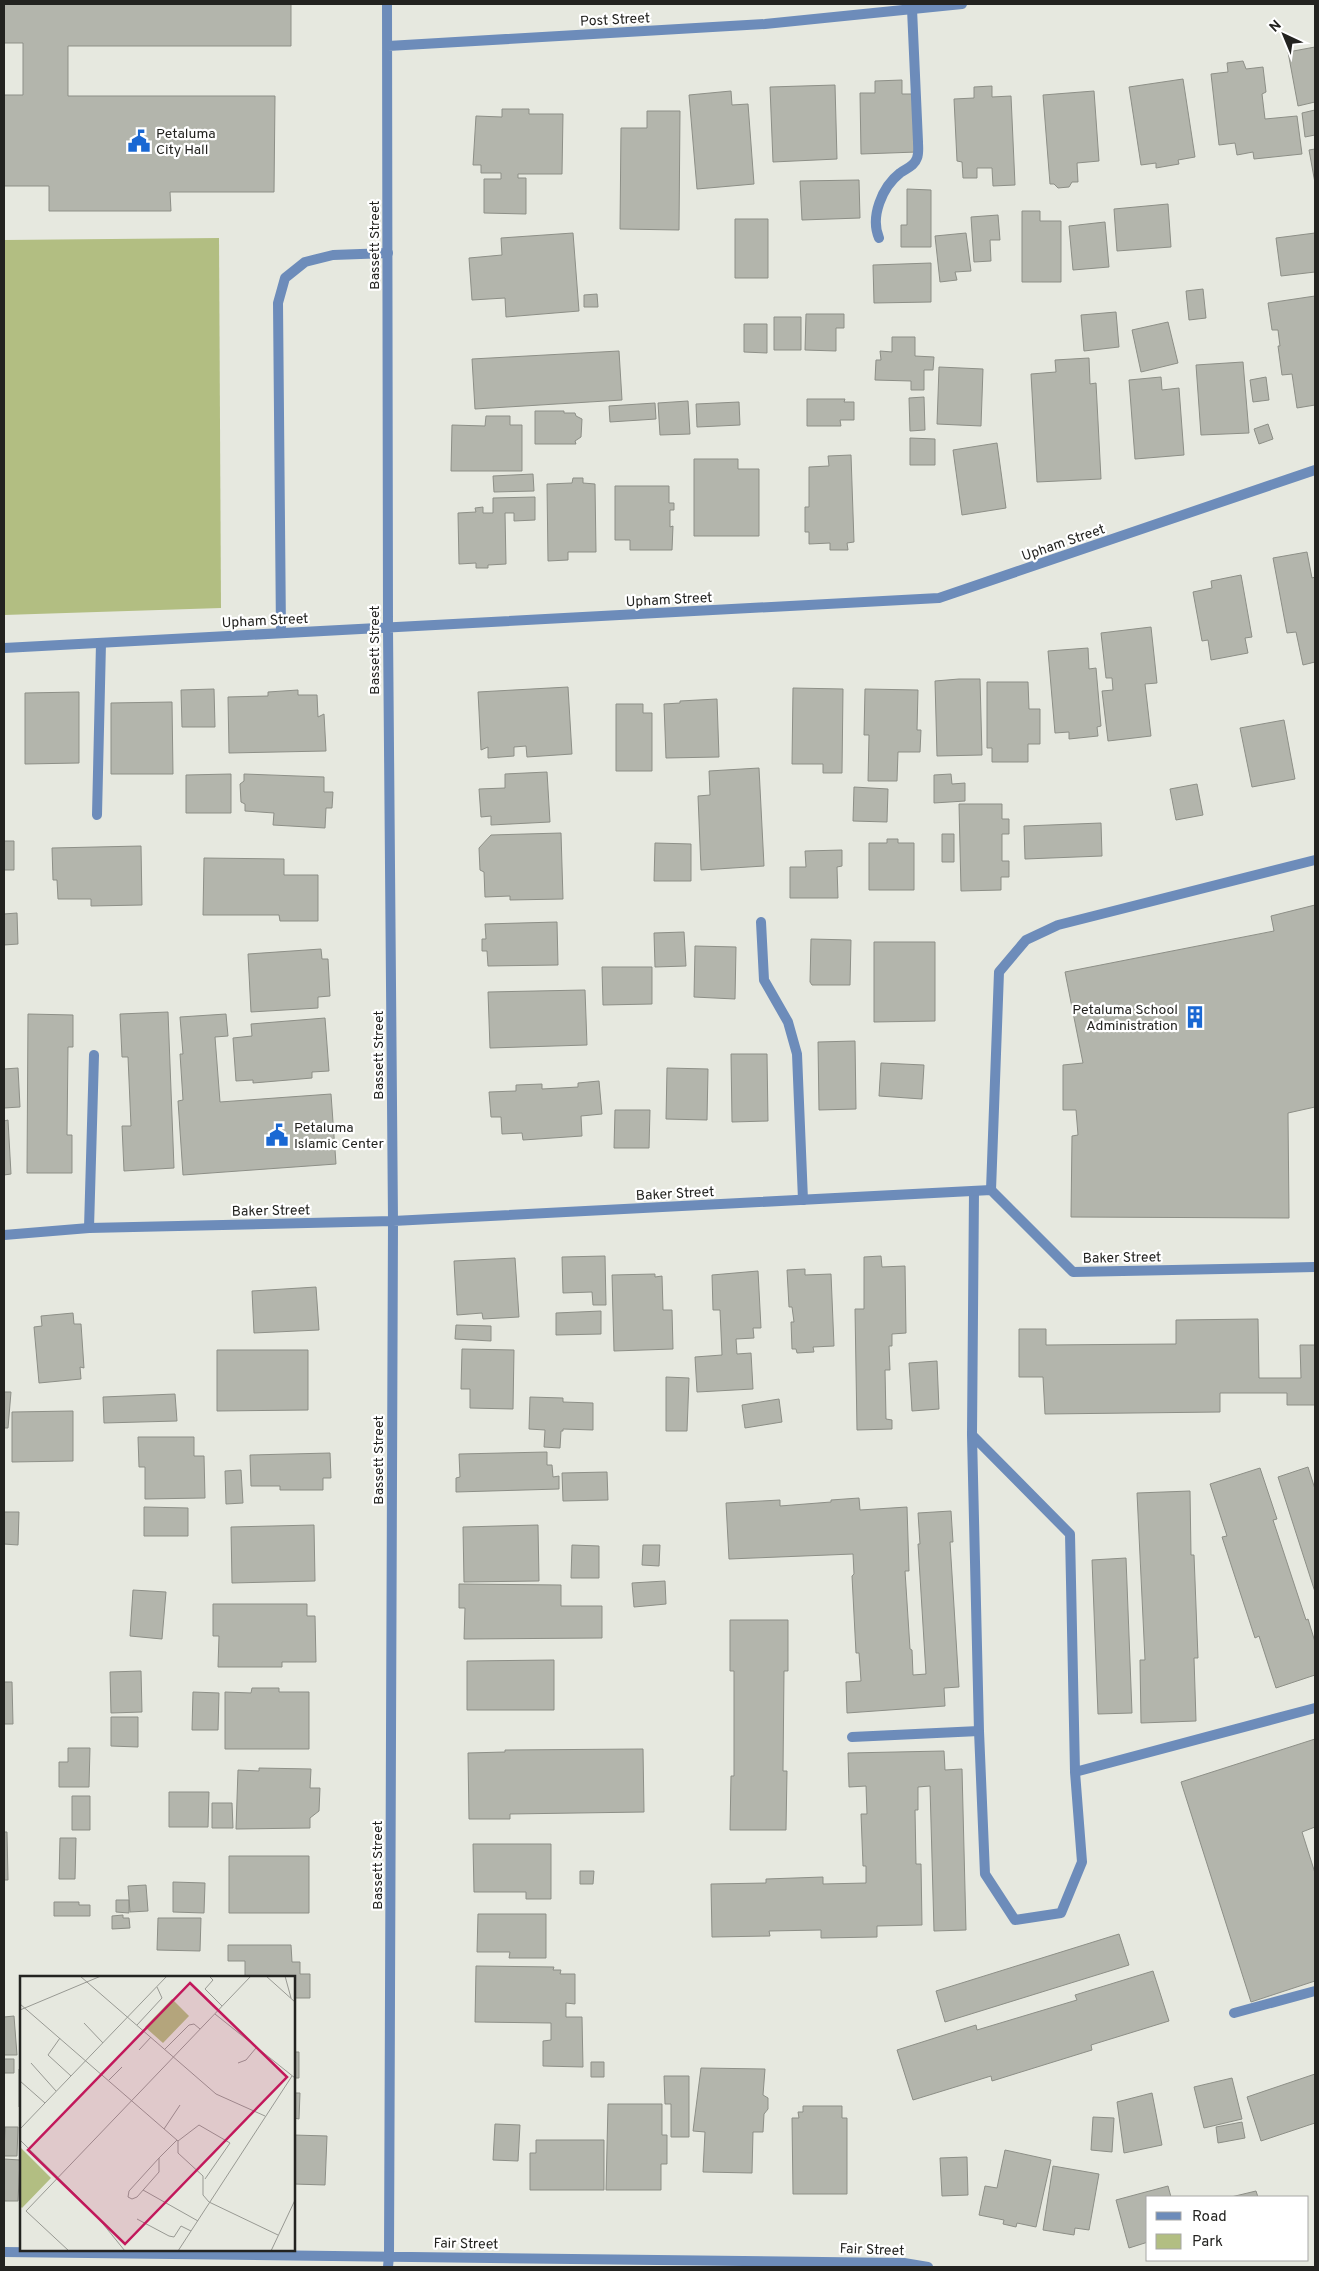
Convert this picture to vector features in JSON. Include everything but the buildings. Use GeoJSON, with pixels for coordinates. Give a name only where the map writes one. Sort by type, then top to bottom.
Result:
{"type":"FeatureCollection","features":[{"type":"Feature","properties":{"kind":"street","name":"Bassett Street"},"geometry":{"type":"LineString","coordinates":[[387,4],[388,629],[393,1221],[388,2267]]}},
{"type":"Feature","properties":{"kind":"street","name":"Post Street"},"geometry":{"type":"LineString","coordinates":[[388,46],[765,24],[962,4]]}},
{"type":"Feature","properties":{"kind":"street"},"geometry":{"type":"LineString","coordinates":[[879,238],[877,232],[878,206],[888,187],[899,174],[910,168],[917,158],[918,142],[912,9]]}},
{"type":"Feature","properties":{"kind":"street"},"geometry":{"type":"LineString","coordinates":[[282,633],[278,302],[286,278],[305,262],[333,255],[388,253]]}},
{"type":"Feature","properties":{"kind":"street","name":"Upham Street"},"geometry":{"type":"LineString","coordinates":[[4,648],[388,629],[939,598],[1315,470]]}},
{"type":"Feature","properties":{"kind":"street"},"geometry":{"type":"LineString","coordinates":[[97,815],[101,643]]}},
{"type":"Feature","properties":{"kind":"street"},"geometry":{"type":"LineString","coordinates":[[991,1190],[999,972],[1026,940],[1058,925],[1315,860]]}},
{"type":"Feature","properties":{"kind":"street"},"geometry":{"type":"LineString","coordinates":[[761,922],[764,980],[788,1022],[797,1054],[804,1200]]}},
{"type":"Feature","properties":{"kind":"street"},"geometry":{"type":"LineString","coordinates":[[89,1228],[94,1055]]}},
{"type":"Feature","properties":{"kind":"street","name":"Baker Street"},"geometry":{"type":"LineString","coordinates":[[4,1235],[89,1228],[393,1221],[991,1190],[1073,1272],[1315,1267]]}},
{"type":"Feature","properties":{"kind":"street"},"geometry":{"type":"LineString","coordinates":[[972,1435],[1070,1534],[1075,1772],[1082,1862],[1060,1912],[1015,1920],[985,1874],[979,1731],[972,1435],[974,1191]]}},
{"type":"Feature","properties":{"kind":"street"},"geometry":{"type":"LineString","coordinates":[[1075,1772],[1315,1708]]}},
{"type":"Feature","properties":{"kind":"street"},"geometry":{"type":"LineString","coordinates":[[852,1737],[979,1731]]}},
{"type":"Feature","properties":{"kind":"street"},"geometry":{"type":"LineString","coordinates":[[1234,2013],[1315,1991]]}},
{"type":"Feature","properties":{"kind":"street","name":"Fair Street"},"geometry":{"type":"LineString","coordinates":[[4,2252],[904,2263],[928,2267]]}},
{"type":"Feature","properties":{"kind":"green space"},"geometry":{"type":"Polygon","coordinates":[[[219,238],[221,608],[4,615],[4,240],[219,238]]]}},
{"type":"Feature","properties":{"kind":"place","name":"Petaluma City Hall"},"geometry":{"type":"Point","coordinates":[139,141]}},
{"type":"Feature","properties":{"kind":"place","name":"Petaluma School Administration"},"geometry":{"type":"Point","coordinates":[1195,1017]}},
{"type":"Feature","properties":{"kind":"place","name":"Petaluma Islamic Center"},"geometry":{"type":"Point","coordinates":[277,1135]}}]}
